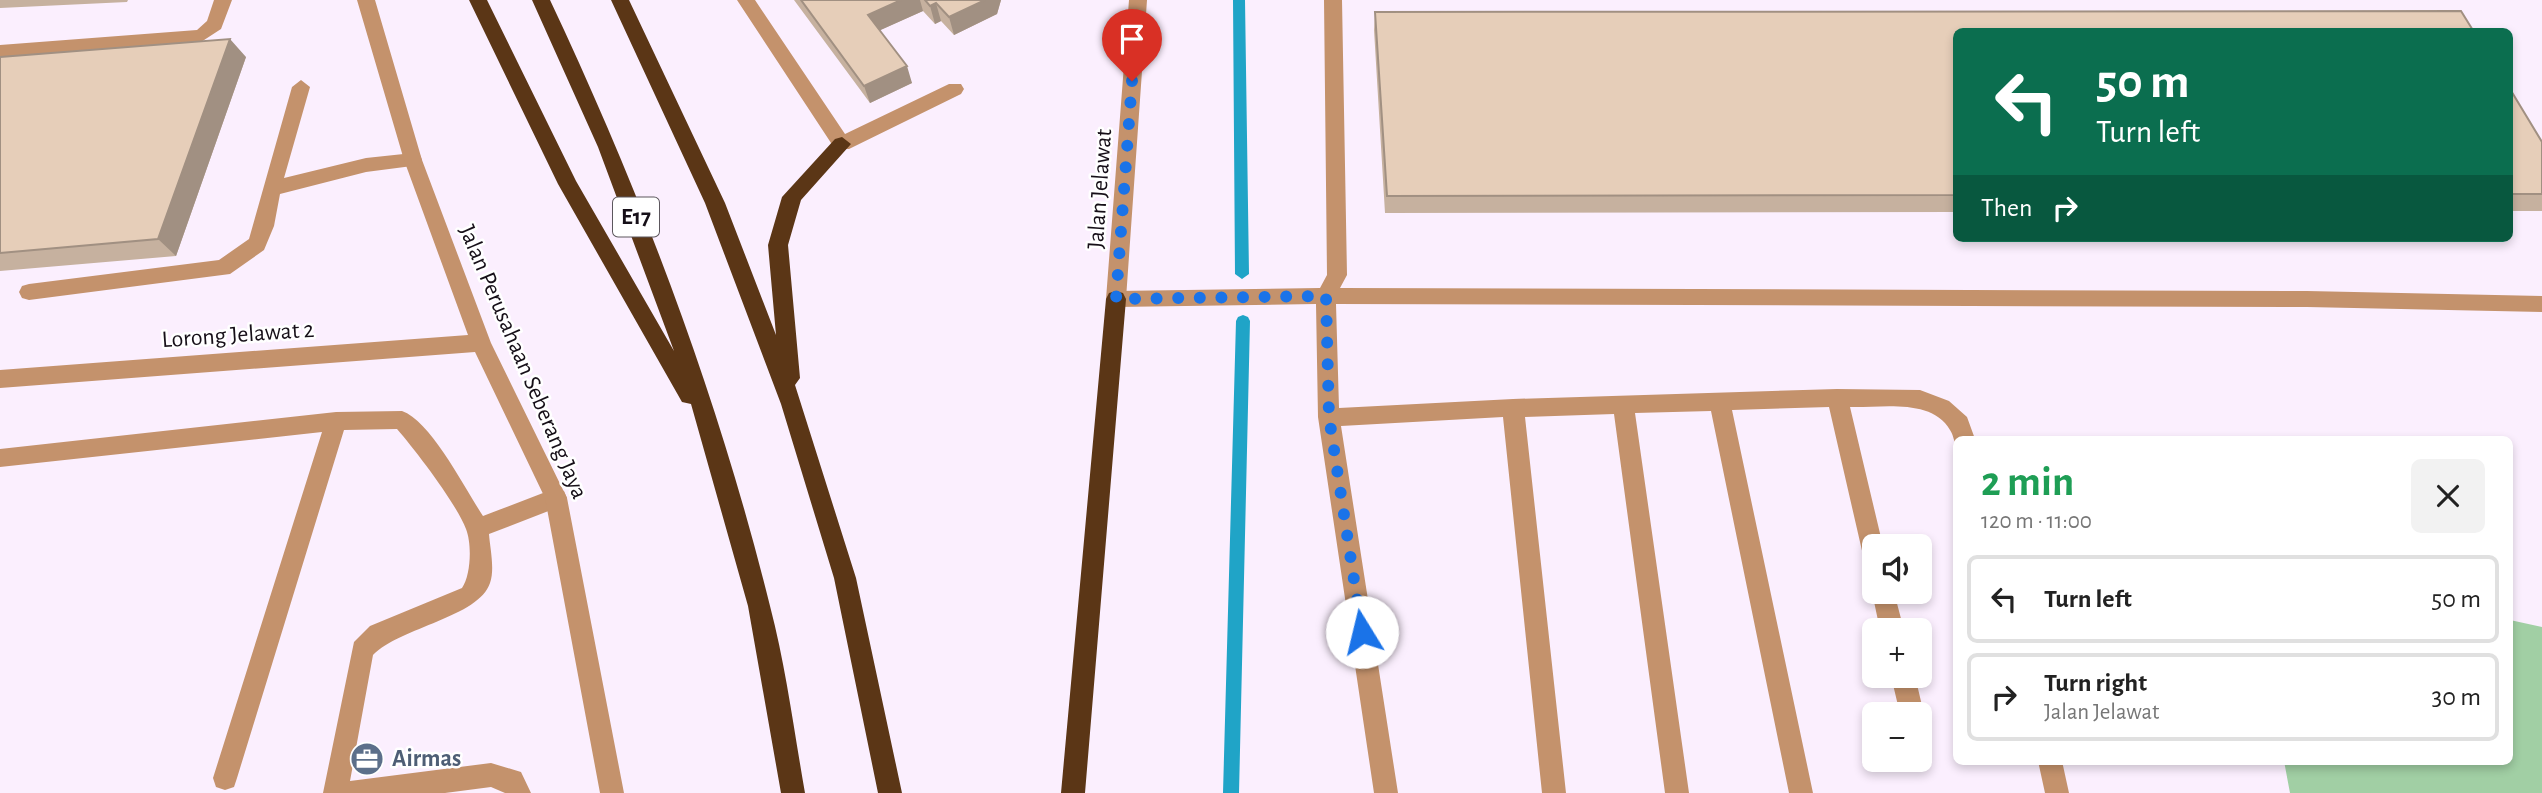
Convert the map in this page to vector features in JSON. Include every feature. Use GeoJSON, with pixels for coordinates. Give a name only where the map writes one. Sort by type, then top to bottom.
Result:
{"type":"FeatureCollection","features":[{"type":"Feature","properties":{"kind":"highway"},"geometry":{"type":"LineString","coordinates":[[478,0],[568,184],[715,440]]}},
{"type":"Feature","properties":{"kind":"highway","name":"E17"},"geometry":{"type":"LineString","coordinates":[[541,0],[645,237],[715,440],[760,608],[793,793]]}},
{"type":"Feature","properties":{"kind":"highway"},"geometry":{"type":"LineString","coordinates":[[621,0],[715,203],[792,404],[845,579],[890,793]]}},
{"type":"Feature","properties":{"kind":"highway"},"geometry":{"type":"LineString","coordinates":[[792,404],[778,245],[792,197],[842,144]]}},
{"type":"Feature","properties":{"kind":"highway"},"geometry":{"type":"LineString","coordinates":[[1073,793],[1116,299]]}},
{"type":"Feature","properties":{"kind":"street"},"geometry":{"type":"LineString","coordinates":[[0,52],[201,36],[215,24],[223,0]]}},
{"type":"Feature","properties":{"kind":"street","name":"Jalan Perusahaan Seberang Jaya"},"geometry":{"type":"LineString","coordinates":[[366,0],[413,160],[481,343],[556,498],[612,793]]}},
{"type":"Feature","properties":{"kind":"street"},"geometry":{"type":"LineString","coordinates":[[746,0],[842,144],[955,89]]}},
{"type":"Feature","properties":{"kind":"street","name":"Jalan Jelawat"},"geometry":{"type":"LineString","coordinates":[[1116,299],[1138,0]]}},
{"type":"Feature","properties":{"kind":"street"},"geometry":{"type":"LineString","coordinates":[[1333,0],[1337,275],[1326,296],[1329,417],[1386,793]]}},
{"type":"Feature","properties":{"kind":"street"},"geometry":{"type":"LineString","coordinates":[[29,292],[223,268],[257,244],[301,87]]}},
{"type":"Feature","properties":{"kind":"street"},"geometry":{"type":"LineString","coordinates":[[271,189],[366,165],[413,160]]}},
{"type":"Feature","properties":{"kind":"street"},"geometry":{"type":"LineString","coordinates":[[1116,299],[1326,296],[2306,299],[2542,304]]}},
{"type":"Feature","properties":{"kind":"street","name":"Lorong Jelawat 2"},"geometry":{"type":"LineString","coordinates":[[0,379],[481,343]]}},
{"type":"Feature","properties":{"kind":"street"},"geometry":{"type":"LineString","coordinates":[[1329,417],[1368,418],[1426,411],[1837,398],[1920,399],[1942,407],[1959,424],[1963,436]]}},
{"type":"Feature","properties":{"kind":"street"},"geometry":{"type":"LineString","coordinates":[[1837,398],[1869,534]]}},
{"type":"Feature","properties":{"kind":"street"},"geometry":{"type":"LineString","coordinates":[[1720,402],[1801,793]]}},
{"type":"Feature","properties":{"kind":"street"},"geometry":{"type":"LineString","coordinates":[[1623,405],[1677,793]]}},
{"type":"Feature","properties":{"kind":"street"},"geometry":{"type":"LineString","coordinates":[[1513,408],[1554,793]]}},
{"type":"Feature","properties":{"kind":"street"},"geometry":{"type":"LineString","coordinates":[[0,458],[336,421],[402,420],[424,444],[478,528],[480,580],[470,595],[378,634],[362,650],[335,793]]}},
{"type":"Feature","properties":{"kind":"street"},"geometry":{"type":"LineString","coordinates":[[225,778],[336,421]]}},
{"type":"Feature","properties":{"kind":"street"},"geometry":{"type":"LineString","coordinates":[[478,528],[556,498]]}},
{"type":"Feature","properties":{"kind":"street"},"geometry":{"type":"LineString","coordinates":[[2051,765],[2057,793]]}},
{"type":"Feature","properties":{"kind":"street"},"geometry":{"type":"LineString","coordinates":[[349,793],[491,775],[512,781],[519,793]]}},
{"type":"Feature","properties":{"kind":"green space"},"geometry":{"type":"Polygon","coordinates":[[[2513,621],[2542,627],[2542,793],[2290,793],[2285,765],[2513,765],[2513,621]]]}},
{"type":"Feature","properties":{"kind":"building"},"geometry":{"type":"Polygon","coordinates":[[[801,0],[901,0],[868,15],[907,66],[864,86],[801,0]]]}},
{"type":"Feature","properties":{"kind":"building"},"geometry":{"type":"Polygon","coordinates":[[[925,0],[985,0],[949,17],[936,3],[930,6],[925,0]]]}},
{"type":"Feature","properties":{"kind":"building"},"geometry":{"type":"Polygon","coordinates":[[[2461,11],[2472,28],[1953,28],[1953,195],[1387,196],[1375,12],[2461,11]]]}},
{"type":"Feature","properties":{"kind":"building"},"geometry":{"type":"Polygon","coordinates":[[[230,39],[158,239],[0,253],[0,57],[230,39]]]}},
{"type":"Feature","properties":{"kind":"building"},"geometry":{"type":"Polygon","coordinates":[[[2513,94],[2542,142],[2542,194],[2513,194],[2513,94]]]}},
{"type":"Feature","properties":{"kind":"waterway"},"geometry":{"type":"LineString","coordinates":[[1239,0],[1242,274]]}},
{"type":"Feature","properties":{"kind":"waterway"},"geometry":{"type":"LineString","coordinates":[[1231,793],[1243,321]]}},
{"type":"Feature","properties":{"kind":"place","name":"Airmas"},"geometry":{"type":"Point","coordinates":[367,759]}},
{"type":"Feature","properties":{"kind":"route"},"geometry":{"type":"LineString","coordinates":[[1132,81],[1116,299],[1326,296],[1329,417],[1362,632]]}}]}
